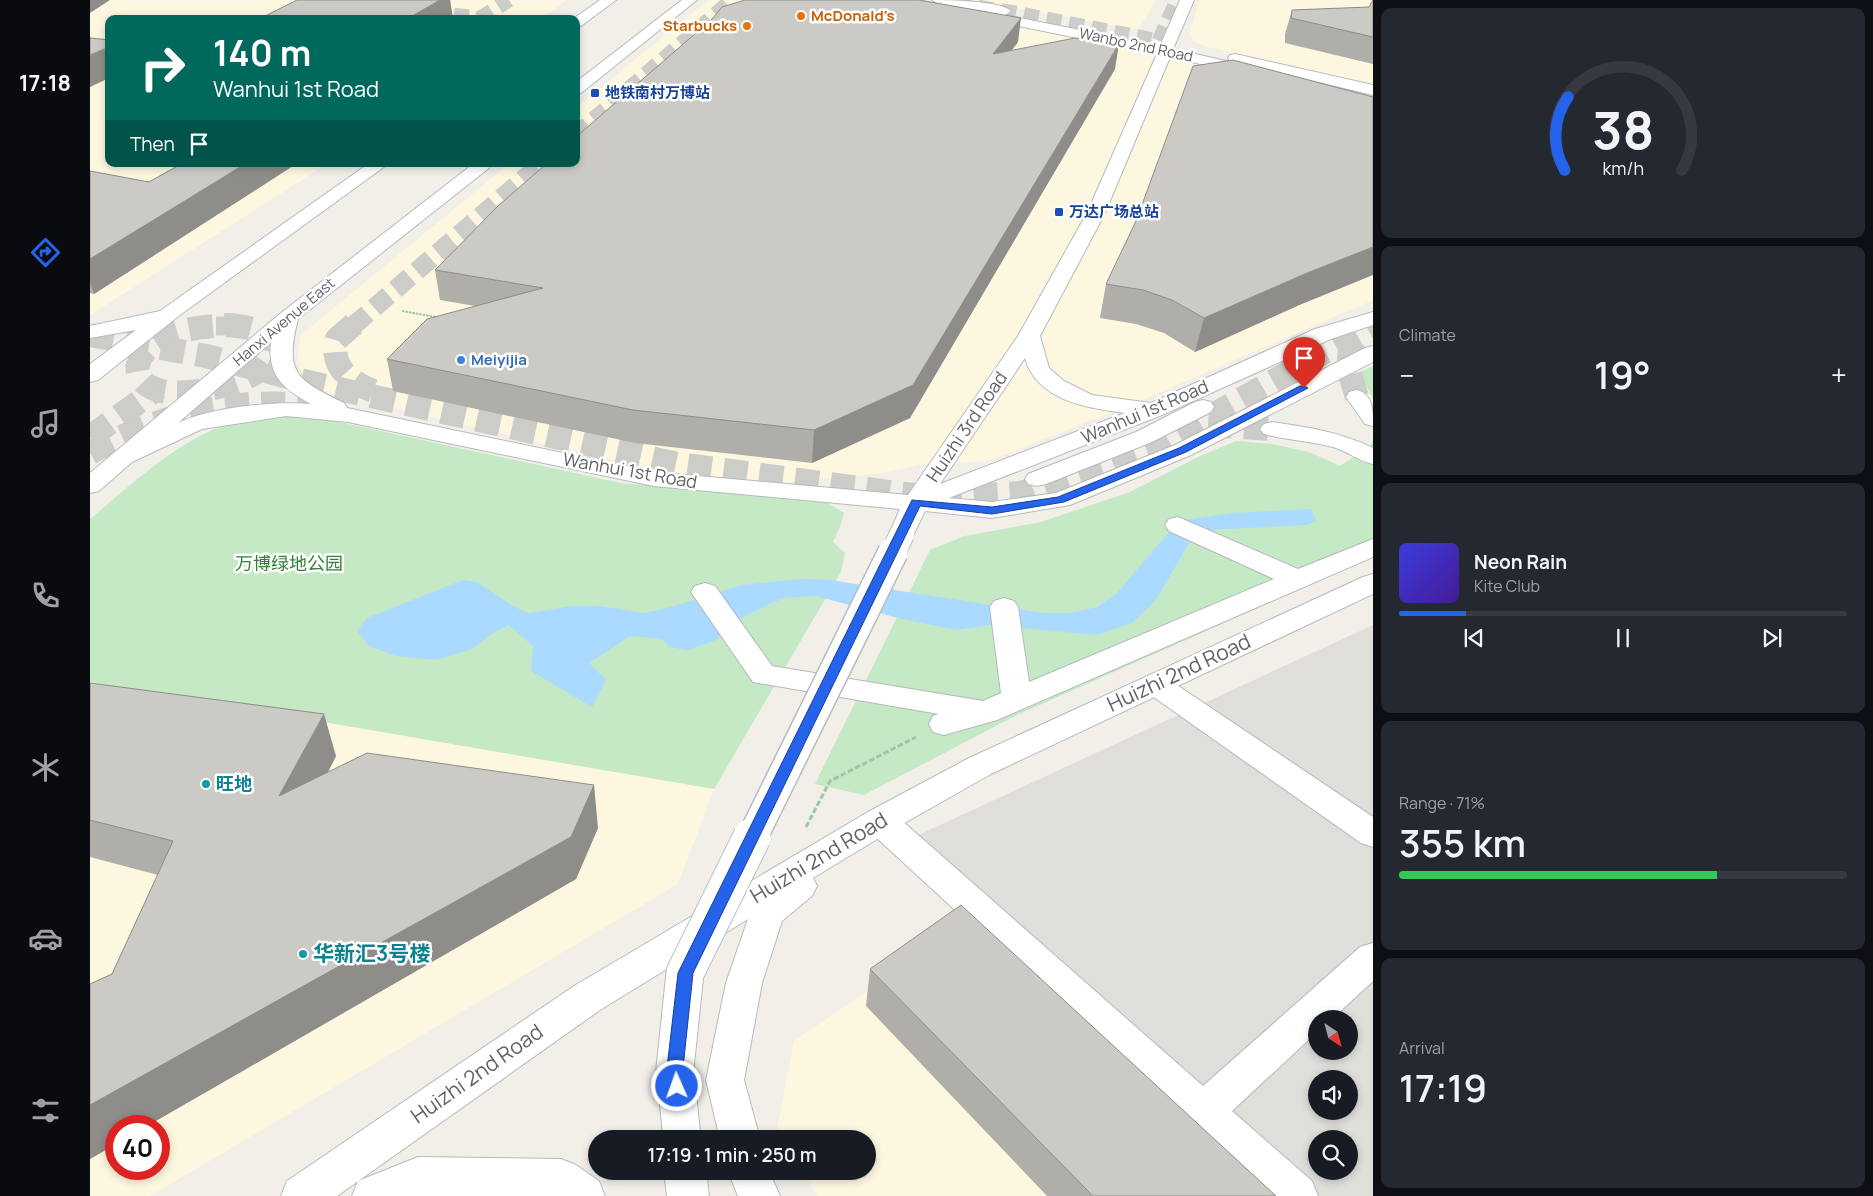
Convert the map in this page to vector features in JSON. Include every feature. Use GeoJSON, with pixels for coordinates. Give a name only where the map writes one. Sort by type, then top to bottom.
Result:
{"type":"FeatureCollection","features":[{"type":"Feature","properties":{"kind":"street"},"geometry":{"type":"LineString","coordinates":[[580,20],[609,0]]}},
{"type":"Feature","properties":{"kind":"street","name":"Wanbo 2nd Road"},"geometry":{"type":"LineString","coordinates":[[940,0],[1373,90]]}},
{"type":"Feature","properties":{"kind":"street","name":"Huizhi 3rd Road"},"geometry":{"type":"LineString","coordinates":[[681,1130],[675,1068],[685,973],[902,534],[916,502],[1029,336],[1096,213],[1187,0]]}},
{"type":"Feature","properties":{"kind":"street"},"geometry":{"type":"LineString","coordinates":[[580,87],[686,1]]}},
{"type":"Feature","properties":{"kind":"street","name":"Wanbo 2nd Road"},"geometry":{"type":"LineString","coordinates":[[924,5],[1167,47],[1373,101]]}},
{"type":"Feature","properties":{"kind":"street"},"geometry":{"type":"LineString","coordinates":[[90,375],[173,311],[375,167]]}},
{"type":"Feature","properties":{"kind":"street","name":"Hanxi Avenue East"},"geometry":{"type":"LineString","coordinates":[[90,486],[288,317],[479,167]]}},
{"type":"Feature","properties":{"kind":"street"},"geometry":{"type":"LineString","coordinates":[[90,332],[148,320],[173,311]]}},
{"type":"Feature","properties":{"kind":"street"},"geometry":{"type":"LineString","coordinates":[[288,317],[280,342],[280,358],[292,384],[303,393],[348,415]]}},
{"type":"Feature","properties":{"kind":"street","name":"Wanhui 1st Road"},"geometry":{"type":"LineString","coordinates":[[916,502],[1154,410],[1323,334],[1373,318]]}},
{"type":"Feature","properties":{"kind":"street"},"geometry":{"type":"LineString","coordinates":[[1037,479],[1144,437],[1328,347],[1373,328]]}},
{"type":"Feature","properties":{"kind":"street"},"geometry":{"type":"LineString","coordinates":[[1029,336],[1039,370],[1056,386],[1088,401],[1154,410]]}},
{"type":"Feature","properties":{"kind":"street","name":"Wanhui 1st Road"},"geometry":{"type":"LineString","coordinates":[[348,415],[654,478],[992,510],[1060,500],[1183,450],[1373,353]]}},
{"type":"Feature","properties":{"kind":"street"},"geometry":{"type":"LineString","coordinates":[[1357,397],[1373,419]]}},
{"type":"Feature","properties":{"kind":"street"},"geometry":{"type":"LineString","coordinates":[[126,457],[194,424],[212,419],[286,409],[348,415]]}},
{"type":"Feature","properties":{"kind":"street"},"geometry":{"type":"LineString","coordinates":[[1272,429],[1314,435],[1345,443],[1373,456]]}},
{"type":"Feature","properties":{"kind":"street"},"geometry":{"type":"LineString","coordinates":[[1189,530],[1298,579]]}},
{"type":"Feature","properties":{"kind":"street"},"geometry":{"type":"LineString","coordinates":[[944,724],[986,712],[1373,547]]}},
{"type":"Feature","properties":{"kind":"street","name":"Huizhi 2nd Road"},"geometry":{"type":"LineString","coordinates":[[302,1196],[588,998],[880,821],[980,766],[1373,583]]}},
{"type":"Feature","properties":{"kind":"street"},"geometry":{"type":"LineString","coordinates":[[705,592],[763,675],[986,712]]}},
{"type":"Feature","properties":{"kind":"street"},"geometry":{"type":"LineString","coordinates":[[1006,618],[1017,698]]}},
{"type":"Feature","properties":{"kind":"street"},"geometry":{"type":"LineString","coordinates":[[1156,684],[1373,834]]}},
{"type":"Feature","properties":{"kind":"street"},"geometry":{"type":"LineString","coordinates":[[738,1130],[725,1080],[744,984],[767,912],[880,821],[1297,1196]]}},
{"type":"Feature","properties":{"kind":"street"},"geometry":{"type":"LineString","coordinates":[[1203,1111],[1373,958]]}},
{"type":"Feature","properties":{"kind":"street"},"geometry":{"type":"LineString","coordinates":[[374,1196],[418,1177],[561,1179],[584,1196]]}},
{"type":"Feature","properties":{"kind":"street"},"geometry":{"type":"LineString","coordinates":[[686,1180],[688,1196]]}},
{"type":"Feature","properties":{"kind":"street"},"geometry":{"type":"LineString","coordinates":[[752,1180],[759,1196]]}},
{"type":"Feature","properties":{"kind":"path"},"geometry":{"type":"LineString","coordinates":[[402,311],[441,318]]}},
{"type":"Feature","properties":{"kind":"path"},"geometry":{"type":"LineString","coordinates":[[804,830],[830,781],[944,724]]}},
{"type":"Feature","properties":{"kind":"shaded area"},"geometry":{"type":"Polygon","coordinates":[[[90,0],[567,0],[546,15],[105,15],[105,38],[90,36],[90,0]]]}},
{"type":"Feature","properties":{"kind":"shaded area"},"geometry":{"type":"Polygon","coordinates":[[[708,0],[880,0],[982,15],[1155,53],[1373,106],[1373,300],[1140,401],[988,461],[918,465],[883,473],[775,484],[679,475],[320,391],[306,378],[299,368],[298,353],[301,335],[505,167],[580,167],[580,105],[708,0]]]}},
{"type":"Feature","properties":{"kind":"shaded area"},"geometry":{"type":"Polygon","coordinates":[[[972,0],[1156,0],[1138,30],[972,0]]]}},
{"type":"Feature","properties":{"kind":"shaded area"},"geometry":{"type":"Polygon","coordinates":[[[1200,0],[1373,0],[1373,86],[1204,46],[1193,41],[1190,32],[1200,0]]]}},
{"type":"Feature","properties":{"kind":"shaded area"},"geometry":{"type":"Polygon","coordinates":[[[90,54],[105,56],[105,167],[322,167],[90,315],[90,54]]]}},
{"type":"Feature","properties":{"kind":"shaded area"},"geometry":{"type":"Polygon","coordinates":[[[1373,625],[1373,1196],[1304,1196],[914,837],[1373,625]]]}},
{"type":"Feature","properties":{"kind":"shaded area"},"geometry":{"type":"Polygon","coordinates":[[[90,682],[714,789],[678,884],[150,1196],[90,1196],[90,682]]]}},
{"type":"Feature","properties":{"kind":"shaded area"},"geometry":{"type":"Polygon","coordinates":[[[916,958],[1150,1196],[817,1196],[807,1180],[876,1180],[876,1130],[778,1130],[794,1041],[916,958]]]}},
{"type":"Feature","properties":{"kind":"green space"},"geometry":{"type":"Polygon","coordinates":[[[1373,366],[1373,398],[1359,373],[1373,366]]]}},
{"type":"Feature","properties":{"kind":"green space","name":"万博绿地公园"},"geometry":{"type":"Polygon","coordinates":[[[293,412],[621,483],[823,500],[844,513],[833,542],[845,553],[841,572],[714,789],[90,682],[90,519],[143,474],[181,447],[201,436],[250,416],[293,412]]]}},
{"type":"Feature","properties":{"kind":"green space"},"geometry":{"type":"Polygon","coordinates":[[[1373,439],[1373,557],[1015,716],[864,795],[815,784],[930,550],[965,536],[1041,522],[1130,492],[1200,456],[1236,441],[1272,444],[1309,452],[1340,466],[1371,445],[1373,439]]]}},
{"type":"Feature","properties":{"kind":"water"},"geometry":{"type":"Polygon","coordinates":[[[1311,509],[1316,521],[1307,525],[1205,530],[1189,543],[1156,600],[1132,623],[1096,635],[989,625],[957,630],[902,619],[816,596],[783,598],[739,619],[714,641],[687,650],[669,647],[662,639],[630,636],[589,663],[606,680],[592,707],[531,671],[533,646],[509,625],[493,633],[472,649],[436,660],[396,656],[369,646],[357,631],[367,618],[463,580],[477,582],[513,606],[528,613],[572,606],[599,606],[644,613],[671,607],[742,585],[801,579],[830,580],[1043,613],[1070,613],[1097,607],[1116,594],[1170,531],[1183,520],[1235,513],[1311,509]]]}},
{"type":"Feature","properties":{"kind":"building"},"geometry":{"type":"Polygon","coordinates":[[[297,0],[440,0],[414,15],[267,15],[297,0]]]}},
{"type":"Feature","properties":{"kind":"building"},"geometry":{"type":"Polygon","coordinates":[[[745,0],[919,0],[1021,18],[993,54],[1075,38],[1119,44],[913,385],[814,430],[633,410],[387,359],[427,319],[543,288],[435,270],[498,206],[543,167],[580,167],[580,134],[712,19],[722,7],[745,0]]]}},
{"type":"Feature","properties":{"kind":"building"},"geometry":{"type":"Polygon","coordinates":[[[1373,0],[1373,37],[1291,18],[1292,10],[1369,7],[1373,0]]]}},
{"type":"Feature","properties":{"kind":"building"},"geometry":{"type":"Polygon","coordinates":[[[90,38],[105,40],[105,49],[90,55],[90,38]]]}},
{"type":"Feature","properties":{"kind":"building"},"geometry":{"type":"Polygon","coordinates":[[[1233,60],[1373,97],[1373,247],[1307,273],[1204,318],[1172,300],[1143,290],[1106,284],[1136,221],[1193,66],[1233,60]]]}},
{"type":"Feature","properties":{"kind":"building"},"geometry":{"type":"Polygon","coordinates":[[[176,167],[240,167],[90,259],[90,171],[149,182],[176,167]]]}},
{"type":"Feature","properties":{"kind":"building"},"geometry":{"type":"Polygon","coordinates":[[[90,683],[324,714],[279,796],[367,753],[594,785],[571,837],[90,1105],[90,984],[112,974],[173,841],[90,820],[90,683]]]}},
{"type":"Feature","properties":{"kind":"building"},"geometry":{"type":"Polygon","coordinates":[[[961,905],[1276,1196],[1093,1196],[870,969],[961,905]]]}},
{"type":"Feature","properties":{"kind":"tunnel"},"geometry":{"type":"LineString","coordinates":[[485,15],[509,0]]}},
{"type":"Feature","properties":{"kind":"tunnel"},"geometry":{"type":"LineString","coordinates":[[580,131],[732,0]]}},
{"type":"Feature","properties":{"kind":"tunnel"},"geometry":{"type":"LineString","coordinates":[[933,0],[1015,13],[1159,41],[1177,0]]}},
{"type":"Feature","properties":{"kind":"tunnel"},"geometry":{"type":"LineString","coordinates":[[431,13],[451,15]]}},
{"type":"Feature","properties":{"kind":"tunnel"},"geometry":{"type":"LineString","coordinates":[[353,326],[538,167]]}},
{"type":"Feature","properties":{"kind":"tunnel"},"geometry":{"type":"LineString","coordinates":[[354,324],[337,339],[336,357],[343,372],[349,378],[373,391]]}},
{"type":"Feature","properties":{"kind":"tunnel"},"geometry":{"type":"LineString","coordinates":[[151,346],[168,336],[192,329],[227,325],[243,327],[266,335],[271,341],[272,348],[269,359],[260,370]]}},
{"type":"Feature","properties":{"kind":"tunnel"},"geometry":{"type":"LineString","coordinates":[[260,370],[678,464],[905,494],[947,497],[1021,493],[1103,466],[1165,442],[1373,325]]}},
{"type":"Feature","properties":{"kind":"tunnel"},"geometry":{"type":"LineString","coordinates":[[216,326],[234,326]]}},
{"type":"Feature","properties":{"kind":"tunnel"},"geometry":{"type":"LineString","coordinates":[[90,335],[151,346]]}},
{"type":"Feature","properties":{"kind":"tunnel"},"geometry":{"type":"LineString","coordinates":[[1357,340],[1352,347],[1349,360],[1350,375],[1357,397]]}},
{"type":"Feature","properties":{"kind":"tunnel"},"geometry":{"type":"LineString","coordinates":[[151,346],[206,356],[260,370]]}},
{"type":"Feature","properties":{"kind":"tunnel"},"geometry":{"type":"LineString","coordinates":[[151,346],[141,357],[138,370],[139,375],[147,385],[156,389]]}},
{"type":"Feature","properties":{"kind":"tunnel"},"geometry":{"type":"LineString","coordinates":[[156,389],[176,393],[194,392],[230,384],[260,370]]}},
{"type":"Feature","properties":{"kind":"tunnel"},"geometry":{"type":"LineString","coordinates":[[90,437],[156,389]]}},
{"type":"Feature","properties":{"kind":"tunnel"},"geometry":{"type":"LineString","coordinates":[[90,453],[121,437],[151,425],[213,408],[277,403],[344,409]]}},
{"type":"Feature","properties":{"kind":"tunnel"},"geometry":{"type":"LineString","coordinates":[[1208,425],[1272,429]]}},
{"type":"Feature","properties":{"kind":"place","name":"McDonald's"},"geometry":{"type":"Point","coordinates":[801,16]}},
{"type":"Feature","properties":{"kind":"place","name":"Starbucks"},"geometry":{"type":"Point","coordinates":[747,26]}},
{"type":"Feature","properties":{"kind":"place","name":"地铁南村万博站"},"geometry":{"type":"Point","coordinates":[595,93]}},
{"type":"Feature","properties":{"kind":"place","name":"万达广场总站"},"geometry":{"type":"Point","coordinates":[1059,212]}},
{"type":"Feature","properties":{"kind":"place","name":"Meiyijia"},"geometry":{"type":"Point","coordinates":[461,360]}},
{"type":"Feature","properties":{"kind":"place","name":"旺地"},"geometry":{"type":"Point","coordinates":[206,784]}},
{"type":"Feature","properties":{"kind":"place","name":"华新汇3号楼"},"geometry":{"type":"Point","coordinates":[303,954]}},
{"type":"Feature","properties":{"kind":"route"},"geometry":{"type":"LineString","coordinates":[[677,1086],[675,1068],[685,973],[902,534],[916,502],[992,510],[1060,500],[1183,450],[1304,388]]}}]}
